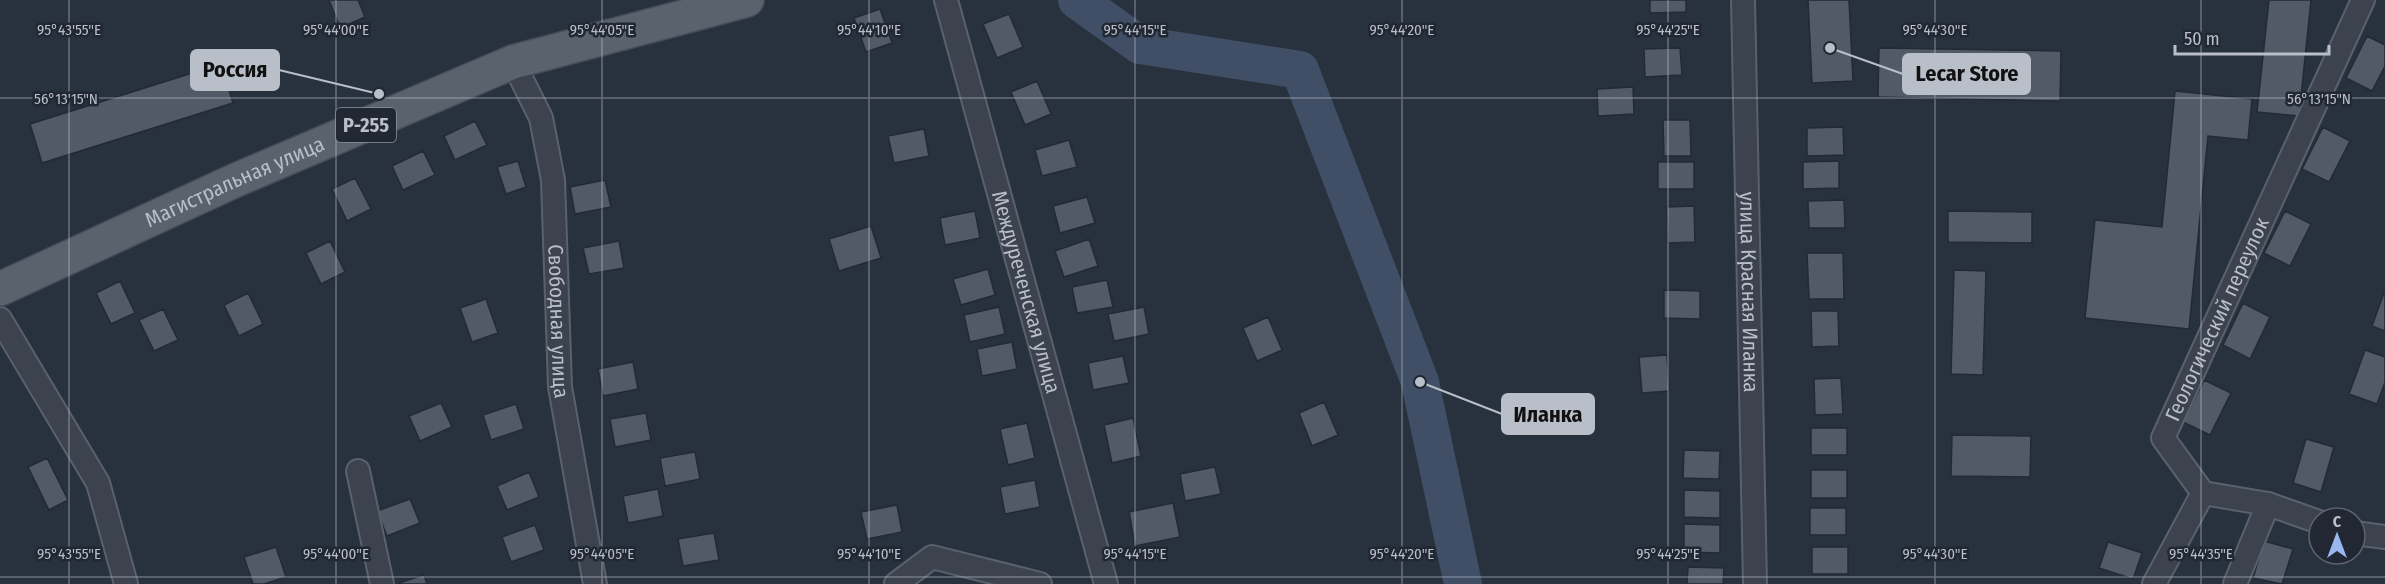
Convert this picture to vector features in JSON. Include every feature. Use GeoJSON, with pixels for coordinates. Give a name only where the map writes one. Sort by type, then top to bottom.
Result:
{"type":"FeatureCollection","features":[{"type":"Feature","properties":{"kind":"main road","name":"Магистральная улица"},"geometry":{"type":"LineString","coordinates":[[0,289],[236,180],[513,62],[747,0]]}},
{"type":"Feature","properties":{"kind":"street","name":"Междуреченская улица"},"geometry":{"type":"LineString","coordinates":[[946,0],[1106,584]]}},
{"type":"Feature","properties":{"kind":"street","name":"улица Красная Иланка"},"geometry":{"type":"LineString","coordinates":[[1743,0],[1755,584]]}},
{"type":"Feature","properties":{"kind":"street","name":"Геологический переулок"},"geometry":{"type":"LineString","coordinates":[[2203,493],[2163,438],[2363,0]]}},
{"type":"Feature","properties":{"kind":"street","name":"Свободная улица"},"geometry":{"type":"LineString","coordinates":[[513,62],[541,118],[549,147],[553,180],[560,387],[595,584]]}},
{"type":"Feature","properties":{"kind":"street"},"geometry":{"type":"LineString","coordinates":[[0,319],[98,483],[126,584]]}},
{"type":"Feature","properties":{"kind":"street"},"geometry":{"type":"LineString","coordinates":[[358,471],[382,584]]}},
{"type":"Feature","properties":{"kind":"street"},"geometry":{"type":"LineString","coordinates":[[2154,584],[2203,493],[2268,504],[2307,518]]}},
{"type":"Feature","properties":{"kind":"street"},"geometry":{"type":"LineString","coordinates":[[2235,584],[2268,504]]}},
{"type":"Feature","properties":{"kind":"street"},"geometry":{"type":"LineString","coordinates":[[2367,535],[2385,537]]}},
{"type":"Feature","properties":{"kind":"street"},"geometry":{"type":"LineString","coordinates":[[896,584],[932,557],[1040,584]]}},
{"type":"Feature","properties":{"kind":"building"},"geometry":{"type":"Polygon","coordinates":[[[329,0],[358,0],[365,17],[340,28],[329,0]]]}},
{"type":"Feature","properties":{"kind":"building"},"geometry":{"type":"Polygon","coordinates":[[[1650,0],[1686,0],[1686,12],[1650,13],[1650,0]]]}},
{"type":"Feature","properties":{"kind":"building"},"geometry":{"type":"Polygon","coordinates":[[[1808,0],[1849,0],[1853,81],[1812,83],[1808,0]]]}},
{"type":"Feature","properties":{"kind":"building"},"geometry":{"type":"Polygon","coordinates":[[[2269,0],[2311,0],[2299,116],[2257,112],[2269,0]]]}},
{"type":"Feature","properties":{"kind":"building"},"geometry":{"type":"Polygon","coordinates":[[[880,9],[892,43],[866,52],[854,18],[880,9]]]}},
{"type":"Feature","properties":{"kind":"building"},"geometry":{"type":"Polygon","coordinates":[[[1009,14],[1023,47],[997,58],[983,24],[1009,14]]]}},
{"type":"Feature","properties":{"kind":"building"},"geometry":{"type":"Polygon","coordinates":[[[2367,36],[2385,45],[2385,66],[2372,91],[2346,78],[2367,36]]]}},
{"type":"Feature","properties":{"kind":"building"},"geometry":{"type":"Polygon","coordinates":[[[1680,48],[1682,75],[1645,77],[1644,49],[1680,48]]]}},
{"type":"Feature","properties":{"kind":"building"},"geometry":{"type":"Polygon","coordinates":[[[1879,48],[2061,51],[2060,101],[1878,97],[1879,48]]]}},
{"type":"Feature","properties":{"kind":"building"},"geometry":{"type":"Polygon","coordinates":[[[221,64],[233,103],[42,163],[30,124],[221,64]]]}},
{"type":"Feature","properties":{"kind":"building"},"geometry":{"type":"Polygon","coordinates":[[[1037,81],[1051,114],[1025,125],[1011,92],[1037,81]]]}},
{"type":"Feature","properties":{"kind":"building"},"geometry":{"type":"Polygon","coordinates":[[[1633,87],[1634,114],[1598,116],[1597,89],[1633,87]]]}},
{"type":"Feature","properties":{"kind":"building"},"geometry":{"type":"Polygon","coordinates":[[[2175,91],[2252,99],[2248,140],[2208,136],[2189,329],[2085,318],[2095,220],[2162,227],[2175,91]]]}},
{"type":"Feature","properties":{"kind":"building"},"geometry":{"type":"Polygon","coordinates":[[[1663,120],[1690,120],[1691,156],[1664,156],[1663,120]]]}},
{"type":"Feature","properties":{"kind":"building"},"geometry":{"type":"Polygon","coordinates":[[[475,121],[487,145],[455,160],[444,136],[475,121]]]}},
{"type":"Feature","properties":{"kind":"building"},"geometry":{"type":"Polygon","coordinates":[[[1843,127],[1844,155],[1807,156],[1807,128],[1843,127]]]}},
{"type":"Feature","properties":{"kind":"building"},"geometry":{"type":"Polygon","coordinates":[[[2323,127],[2350,141],[2329,182],[2302,169],[2323,127]]]}},
{"type":"Feature","properties":{"kind":"building"},"geometry":{"type":"Polygon","coordinates":[[[924,129],[929,156],[894,163],[888,136],[924,129]]]}},
{"type":"Feature","properties":{"kind":"building"},"geometry":{"type":"Polygon","coordinates":[[[1069,140],[1077,167],[1042,176],[1035,150],[1069,140]]]}},
{"type":"Feature","properties":{"kind":"building"},"geometry":{"type":"Polygon","coordinates":[[[423,151],[435,175],[403,190],[392,166],[423,151]]]}},
{"type":"Feature","properties":{"kind":"building"},"geometry":{"type":"Polygon","coordinates":[[[518,161],[526,187],[506,194],[497,167],[518,161]]]}},
{"type":"Feature","properties":{"kind":"building"},"geometry":{"type":"Polygon","coordinates":[[[1839,161],[1839,188],[1803,189],[1803,162],[1839,161]]]}},
{"type":"Feature","properties":{"kind":"building"},"geometry":{"type":"Polygon","coordinates":[[[1658,162],[1694,162],[1694,189],[1658,189],[1658,162]]]}},
{"type":"Feature","properties":{"kind":"building"},"geometry":{"type":"Polygon","coordinates":[[[355,178],[371,209],[347,221],[332,189],[355,178]]]}},
{"type":"Feature","properties":{"kind":"building"},"geometry":{"type":"Polygon","coordinates":[[[605,180],[611,207],[575,214],[570,187],[605,180]]]}},
{"type":"Feature","properties":{"kind":"building"},"geometry":{"type":"Polygon","coordinates":[[[1087,197],[1095,223],[1060,233],[1053,206],[1087,197]]]}},
{"type":"Feature","properties":{"kind":"building"},"geometry":{"type":"Polygon","coordinates":[[[1844,200],[1845,228],[1809,228],[1808,201],[1844,200]]]}},
{"type":"Feature","properties":{"kind":"building"},"geometry":{"type":"Polygon","coordinates":[[[1694,206],[1695,242],[1668,243],[1667,207],[1694,206]]]}},
{"type":"Feature","properties":{"kind":"building"},"geometry":{"type":"Polygon","coordinates":[[[975,211],[980,238],[945,245],[940,218],[975,211]]]}},
{"type":"Feature","properties":{"kind":"building"},"geometry":{"type":"Polygon","coordinates":[[[1948,211],[2032,212],[2032,243],[1948,242],[1948,211]]]}},
{"type":"Feature","properties":{"kind":"building"},"geometry":{"type":"Polygon","coordinates":[[[2285,211],[2311,224],[2290,266],[2264,253],[2285,211]]]}},
{"type":"Feature","properties":{"kind":"building"},"geometry":{"type":"Polygon","coordinates":[[[871,226],[881,258],[839,271],[829,239],[871,226]]]}},
{"type":"Feature","properties":{"kind":"building"},"geometry":{"type":"Polygon","coordinates":[[[1089,239],[1098,266],[1064,277],[1055,251],[1089,239]]]}},
{"type":"Feature","properties":{"kind":"building"},"geometry":{"type":"Polygon","coordinates":[[[330,241],[345,272],[321,284],[306,253],[330,241]]]}},
{"type":"Feature","properties":{"kind":"building"},"geometry":{"type":"Polygon","coordinates":[[[619,241],[624,268],[589,274],[583,248],[619,241]]]}},
{"type":"Feature","properties":{"kind":"building"},"geometry":{"type":"Polygon","coordinates":[[[1807,253],[1843,253],[1844,299],[1809,299],[1807,253]]]}},
{"type":"Feature","properties":{"kind":"building"},"geometry":{"type":"Polygon","coordinates":[[[988,269],[995,295],[961,305],[953,279],[988,269]]]}},
{"type":"Feature","properties":{"kind":"building"},"geometry":{"type":"Polygon","coordinates":[[[1954,270],[1986,271],[1983,375],[1951,374],[1954,270]]]}},
{"type":"Feature","properties":{"kind":"building"},"geometry":{"type":"Polygon","coordinates":[[[1107,280],[1113,307],[1077,313],[1072,287],[1107,280]]]}},
{"type":"Feature","properties":{"kind":"building"},"geometry":{"type":"Polygon","coordinates":[[[120,281],[135,313],[111,324],[96,293],[120,281]]]}},
{"type":"Feature","properties":{"kind":"building"},"geometry":{"type":"Polygon","coordinates":[[[1664,290],[1700,291],[1700,319],[1664,318],[1664,290]]]}},
{"type":"Feature","properties":{"kind":"building"},"geometry":{"type":"Polygon","coordinates":[[[2385,290],[2385,331],[2372,326],[2385,290]]]}},
{"type":"Feature","properties":{"kind":"building"},"geometry":{"type":"Polygon","coordinates":[[[248,293],[263,324],[239,336],[224,305],[248,293]]]}},
{"type":"Feature","properties":{"kind":"building"},"geometry":{"type":"Polygon","coordinates":[[[486,299],[498,333],[472,342],[460,308],[486,299]]]}},
{"type":"Feature","properties":{"kind":"building"},"geometry":{"type":"Polygon","coordinates":[[[2243,303],[2270,317],[2250,359],[2223,345],[2243,303]]]}},
{"type":"Feature","properties":{"kind":"building"},"geometry":{"type":"Polygon","coordinates":[[[999,307],[1005,334],[970,342],[964,315],[999,307]]]}},
{"type":"Feature","properties":{"kind":"building"},"geometry":{"type":"Polygon","coordinates":[[[1144,307],[1149,334],[1114,341],[1108,314],[1144,307]]]}},
{"type":"Feature","properties":{"kind":"building"},"geometry":{"type":"Polygon","coordinates":[[[163,309],[178,340],[154,351],[139,320],[163,309]]]}},
{"type":"Feature","properties":{"kind":"building"},"geometry":{"type":"Polygon","coordinates":[[[1811,311],[1838,311],[1839,346],[1812,347],[1811,311]]]}},
{"type":"Feature","properties":{"kind":"building"},"geometry":{"type":"Polygon","coordinates":[[[1268,317],[1282,350],[1257,361],[1243,328],[1268,317]]]}},
{"type":"Feature","properties":{"kind":"building"},"geometry":{"type":"Polygon","coordinates":[[[1012,342],[1017,369],[982,376],[977,349],[1012,342]]]}},
{"type":"Feature","properties":{"kind":"building"},"geometry":{"type":"Polygon","coordinates":[[[2365,350],[2385,357],[2385,382],[2377,404],[2349,394],[2365,350]]]}},
{"type":"Feature","properties":{"kind":"building"},"geometry":{"type":"Polygon","coordinates":[[[1667,355],[1669,391],[1642,393],[1639,357],[1667,355]]]}},
{"type":"Feature","properties":{"kind":"building"},"geometry":{"type":"Polygon","coordinates":[[[1123,356],[1129,383],[1093,390],[1088,363],[1123,356]]]}},
{"type":"Feature","properties":{"kind":"building"},"geometry":{"type":"Polygon","coordinates":[[[633,362],[638,389],[603,396],[598,369],[633,362]]]}},
{"type":"Feature","properties":{"kind":"building"},"geometry":{"type":"Polygon","coordinates":[[[1841,378],[1843,414],[1815,415],[1814,379],[1841,378]]]}},
{"type":"Feature","properties":{"kind":"building"},"geometry":{"type":"Polygon","coordinates":[[[2204,380],[2231,393],[2210,435],[2183,422],[2204,380]]]}},
{"type":"Feature","properties":{"kind":"building"},"geometry":{"type":"Polygon","coordinates":[[[1324,402],[1338,435],[1312,446],[1299,413],[1324,402]]]}},
{"type":"Feature","properties":{"kind":"building"},"geometry":{"type":"Polygon","coordinates":[[[441,403],[452,427],[420,441],[409,416],[441,403]]]}},
{"type":"Feature","properties":{"kind":"building"},"geometry":{"type":"Polygon","coordinates":[[[516,404],[524,429],[491,440],[483,415],[516,404]]]}},
{"type":"Feature","properties":{"kind":"building"},"geometry":{"type":"Polygon","coordinates":[[[646,413],[651,440],[615,447],[610,419],[646,413]]]}},
{"type":"Feature","properties":{"kind":"building"},"geometry":{"type":"Polygon","coordinates":[[[1133,418],[1141,456],[1112,463],[1104,425],[1133,418]]]}},
{"type":"Feature","properties":{"kind":"building"},"geometry":{"type":"Polygon","coordinates":[[[1027,423],[1035,458],[1008,465],[1000,429],[1027,423]]]}},
{"type":"Feature","properties":{"kind":"building"},"geometry":{"type":"Polygon","coordinates":[[[1811,428],[1847,428],[1847,455],[1811,455],[1811,428]]]}},
{"type":"Feature","properties":{"kind":"building"},"geometry":{"type":"Polygon","coordinates":[[[1952,435],[2031,436],[2030,477],[1951,476],[1952,435]]]}},
{"type":"Feature","properties":{"kind":"building"},"geometry":{"type":"Polygon","coordinates":[[[2306,439],[2334,447],[2321,492],[2293,483],[2306,439]]]}},
{"type":"Feature","properties":{"kind":"building"},"geometry":{"type":"Polygon","coordinates":[[[1684,450],[1720,451],[1719,479],[1683,478],[1684,450]]]}},
{"type":"Feature","properties":{"kind":"building"},"geometry":{"type":"Polygon","coordinates":[[[695,452],[700,479],[665,486],[660,458],[695,452]]]}},
{"type":"Feature","properties":{"kind":"building"},"geometry":{"type":"Polygon","coordinates":[[[47,458],[68,500],[49,510],[28,467],[47,458]]]}},
{"type":"Feature","properties":{"kind":"building"},"geometry":{"type":"Polygon","coordinates":[[[1215,467],[1221,494],[1185,501],[1180,474],[1215,467]]]}},
{"type":"Feature","properties":{"kind":"building"},"geometry":{"type":"Polygon","coordinates":[[[1811,470],[1847,470],[1847,498],[1811,498],[1811,470]]]}},
{"type":"Feature","properties":{"kind":"building"},"geometry":{"type":"Polygon","coordinates":[[[529,472],[539,497],[507,510],[497,486],[529,472]]]}},
{"type":"Feature","properties":{"kind":"building"},"geometry":{"type":"Polygon","coordinates":[[[1035,480],[1040,507],[1005,514],[1000,487],[1035,480]]]}},
{"type":"Feature","properties":{"kind":"building"},"geometry":{"type":"Polygon","coordinates":[[[658,489],[663,516],[628,523],[623,496],[658,489]]]}},
{"type":"Feature","properties":{"kind":"building"},"geometry":{"type":"Polygon","coordinates":[[[1684,490],[1720,491],[1720,518],[1684,517],[1684,490]]]}},
{"type":"Feature","properties":{"kind":"building"},"geometry":{"type":"Polygon","coordinates":[[[410,499],[420,523],[387,536],[377,511],[410,499]]]}},
{"type":"Feature","properties":{"kind":"building"},"geometry":{"type":"Polygon","coordinates":[[[1173,503],[1180,537],[1135,546],[1129,512],[1173,503]]]}},
{"type":"Feature","properties":{"kind":"building"},"geometry":{"type":"Polygon","coordinates":[[[897,505],[902,532],[867,539],[861,512],[897,505]]]}},
{"type":"Feature","properties":{"kind":"building"},"geometry":{"type":"Polygon","coordinates":[[[1810,508],[1846,508],[1846,535],[1810,535],[1810,508]]]}},
{"type":"Feature","properties":{"kind":"building"},"geometry":{"type":"Polygon","coordinates":[[[1684,524],[1720,525],[1720,553],[1684,552],[1684,524]]]}},
{"type":"Feature","properties":{"kind":"building"},"geometry":{"type":"Polygon","coordinates":[[[535,525],[544,550],[511,562],[502,537],[535,525]]]}},
{"type":"Feature","properties":{"kind":"building"},"geometry":{"type":"Polygon","coordinates":[[[714,533],[719,560],[683,566],[678,539],[714,533]]]}},
{"type":"Feature","properties":{"kind":"building"},"geometry":{"type":"Polygon","coordinates":[[[2264,541],[2293,549],[2282,584],[2253,578],[2264,541]]]}},
{"type":"Feature","properties":{"kind":"building"},"geometry":{"type":"Polygon","coordinates":[[[2108,542],[2142,553],[2133,579],[2099,568],[2108,542]]]}},
{"type":"Feature","properties":{"kind":"building"},"geometry":{"type":"Polygon","coordinates":[[[276,547],[286,577],[264,584],[253,584],[244,557],[276,547]]]}},
{"type":"Feature","properties":{"kind":"building"},"geometry":{"type":"Polygon","coordinates":[[[1812,547],[1848,547],[1848,574],[1812,574],[1812,547]]]}},
{"type":"Feature","properties":{"kind":"building"},"geometry":{"type":"Polygon","coordinates":[[[1688,567],[1724,568],[1723,584],[1687,584],[1688,567]]]}},
{"type":"Feature","properties":{"kind":"building"},"geometry":{"type":"Polygon","coordinates":[[[424,575],[427,584],[399,584],[399,583],[424,575]]]}},
{"type":"Feature","properties":{"kind":"waterway"},"geometry":{"type":"LineString","coordinates":[[1077,0],[1140,45],[1300,70],[1420,382],[1463,584]]}},
{"type":"Feature","properties":{"kind":"place","name":"Lecar Store"},"geometry":{"type":"Point","coordinates":[1830,48]}},
{"type":"Feature","properties":{"kind":"place","name":"Россия"},"geometry":{"type":"Point","coordinates":[379,94]}},
{"type":"Feature","properties":{"kind":"place","name":"Иланка"},"geometry":{"type":"Point","coordinates":[1420,382]}}]}
